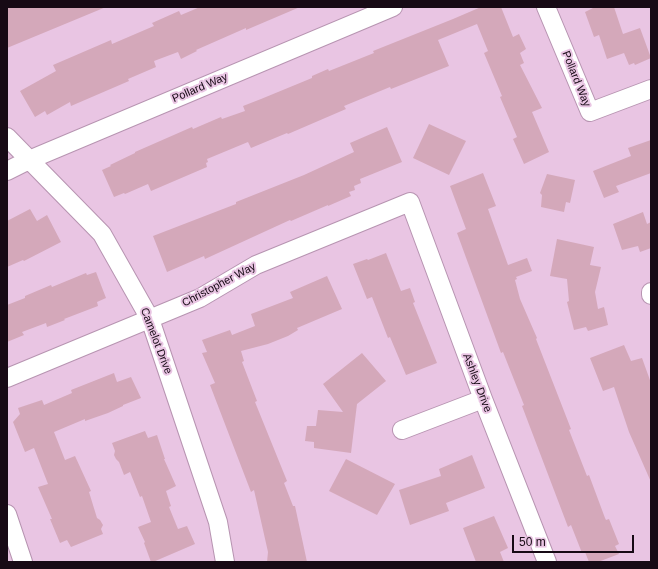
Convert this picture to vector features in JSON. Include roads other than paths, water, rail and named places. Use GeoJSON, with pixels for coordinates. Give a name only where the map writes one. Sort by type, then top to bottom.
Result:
{"type":"FeatureCollection","features":[{"type":"Feature","properties":{"kind":"street","name":"Pollard Way"},"geometry":{"type":"LineString","coordinates":[[7,171],[29,160],[393,7]]}},
{"type":"Feature","properties":{"kind":"street","name":"Pollard Way"},"geometry":{"type":"LineString","coordinates":[[546,7],[590,112],[651,89]]}},
{"type":"Feature","properties":{"kind":"street","name":"Camelot Drive"},"geometry":{"type":"LineString","coordinates":[[7,138],[102,234],[150,319],[218,522],[225,562]]}},
{"type":"Feature","properties":{"kind":"street","name":"Christopher Way"},"geometry":{"type":"LineString","coordinates":[[7,378],[200,298],[256,265],[410,202]]}},
{"type":"Feature","properties":{"kind":"street","name":"Ashley Drive"},"geometry":{"type":"LineString","coordinates":[[410,202],[483,399],[547,562]]}},
{"type":"Feature","properties":{"kind":"street"},"geometry":{"type":"LineString","coordinates":[[402,430],[483,399]]}},
{"type":"Feature","properties":{"kind":"street"},"geometry":{"type":"LineString","coordinates":[[7,514],[23,562]]}}]}
